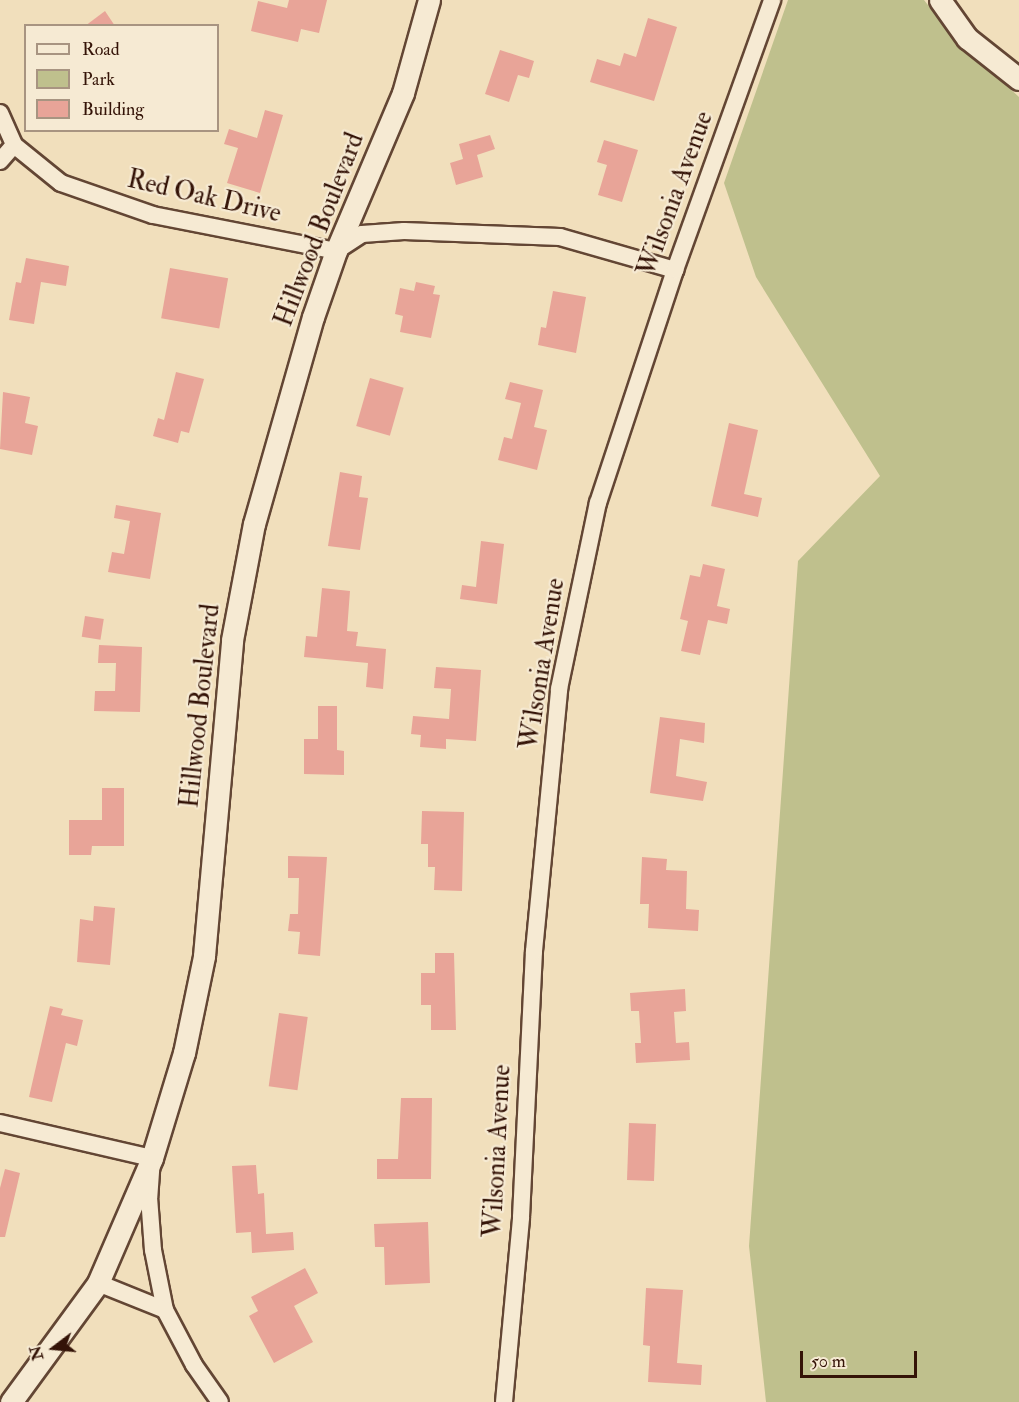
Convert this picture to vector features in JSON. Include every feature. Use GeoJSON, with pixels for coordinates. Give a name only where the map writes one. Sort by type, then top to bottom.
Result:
{"type":"FeatureCollection","features":[{"type":"Feature","properties":{"kind":"street","name":"Hillwood Boulevard"},"geometry":{"type":"LineString","coordinates":[[11,1402],[98,1282],[152,1158],[184,1053],[204,956],[232,640],[254,524],[302,351],[336,251],[403,93],[429,0]]}},
{"type":"Feature","properties":{"kind":"street","name":"Wilsonia Avenue"},"geometry":{"type":"LineString","coordinates":[[504,1402],[521,1217],[534,951],[558,689],[598,503],[675,270],[772,0]]}},
{"type":"Feature","properties":{"kind":"street"},"geometry":{"type":"LineString","coordinates":[[940,0],[967,38],[1019,80]]}},
{"type":"Feature","properties":{"kind":"street","name":"Red Oak Drive"},"geometry":{"type":"LineString","coordinates":[[0,113],[14,146],[61,183],[96,198],[153,215],[336,251]]}},
{"type":"Feature","properties":{"kind":"street"},"geometry":{"type":"LineString","coordinates":[[0,161],[14,146]]}},
{"type":"Feature","properties":{"kind":"street"},"geometry":{"type":"LineString","coordinates":[[336,251],[362,234],[504,232],[560,237],[675,270]]}},
{"type":"Feature","properties":{"kind":"street"},"geometry":{"type":"LineString","coordinates":[[0,1123],[152,1158],[149,1197],[153,1250],[165,1310],[194,1365],[220,1402]]}},
{"type":"Feature","properties":{"kind":"street"},"geometry":{"type":"LineString","coordinates":[[98,1282],[165,1310]]}},
{"type":"Feature","properties":{"kind":"green space"},"geometry":{"type":"Polygon","coordinates":[[[788,0],[924,0],[956,41],[1019,97],[1019,1402],[766,1402],[749,1246],[798,561],[880,476],[756,277],[724,183],[788,0]]]}},
{"type":"Feature","properties":{"kind":"building"},"geometry":{"type":"Polygon","coordinates":[[[289,0],[327,0],[319,33],[301,29],[298,42],[251,31],[258,1],[287,8],[289,0]]]}},
{"type":"Feature","properties":{"kind":"building"},"geometry":{"type":"Polygon","coordinates":[[[105,11],[114,24],[88,24],[105,11]]]}},
{"type":"Feature","properties":{"kind":"building"},"geometry":{"type":"Polygon","coordinates":[[[648,18],[677,27],[654,101],[590,82],[597,59],[620,66],[624,53],[636,57],[648,18]]]}},
{"type":"Feature","properties":{"kind":"building"},"geometry":{"type":"Polygon","coordinates":[[[500,50],[534,61],[529,78],[518,75],[509,102],[485,94],[500,50]]]}},
{"type":"Feature","properties":{"kind":"building"},"geometry":{"type":"Polygon","coordinates":[[[265,110],[283,115],[260,193],[227,183],[238,148],[224,144],[229,129],[257,138],[265,110]]]}},
{"type":"Feature","properties":{"kind":"building"},"geometry":{"type":"Polygon","coordinates":[[[490,135],[495,149],[477,155],[483,177],[456,185],[450,163],[463,159],[459,144],[490,135]]]}},
{"type":"Feature","properties":{"kind":"building"},"geometry":{"type":"Polygon","coordinates":[[[604,140],[638,150],[622,202],[598,195],[607,165],[597,162],[604,140]]]}},
{"type":"Feature","properties":{"kind":"building"},"geometry":{"type":"Polygon","coordinates":[[[26,258],[69,266],[66,286],[41,282],[34,324],[9,320],[16,282],[21,283],[26,258]]]}},
{"type":"Feature","properties":{"kind":"building"},"geometry":{"type":"Polygon","coordinates":[[[170,268],[228,278],[219,328],[161,318],[170,268]]]}},
{"type":"Feature","properties":{"kind":"building"},"geometry":{"type":"Polygon","coordinates":[[[416,282],[435,286],[433,294],[440,295],[431,338],[400,332],[403,316],[395,314],[400,288],[414,291],[416,282]]]}},
{"type":"Feature","properties":{"kind":"building"},"geometry":{"type":"Polygon","coordinates":[[[553,291],[586,297],[576,353],[538,345],[541,327],[546,328],[553,291]]]}},
{"type":"Feature","properties":{"kind":"building"},"geometry":{"type":"Polygon","coordinates":[[[176,372],[204,379],[189,433],[181,431],[178,443],[153,436],[158,418],[164,420],[176,372]]]}},
{"type":"Feature","properties":{"kind":"building"},"geometry":{"type":"Polygon","coordinates":[[[370,378],[404,388],[390,436],[356,426],[370,378]]]}},
{"type":"Feature","properties":{"kind":"building"},"geometry":{"type":"Polygon","coordinates":[[[510,382],[543,390],[534,427],[547,430],[537,470],[498,460],[504,437],[512,439],[521,403],[505,399],[510,382]]]}},
{"type":"Feature","properties":{"kind":"building"},"geometry":{"type":"Polygon","coordinates":[[[3,392],[30,397],[25,423],[38,426],[32,455],[0,449],[3,392]]]}},
{"type":"Feature","properties":{"kind":"building"},"geometry":{"type":"Polygon","coordinates":[[[729,423],[758,430],[744,494],[762,498],[758,517],[711,506],[729,423]]]}},
{"type":"Feature","properties":{"kind":"building"},"geometry":{"type":"Polygon","coordinates":[[[340,472],[362,476],[359,497],[368,498],[360,550],[328,546],[340,472]]]}},
{"type":"Feature","properties":{"kind":"building"},"geometry":{"type":"Polygon","coordinates":[[[116,505],[161,513],[150,579],[108,572],[112,552],[124,554],[130,521],[114,518],[116,505]]]}},
{"type":"Feature","properties":{"kind":"building"},"geometry":{"type":"Polygon","coordinates":[[[481,541],[504,544],[497,604],[460,599],[462,585],[476,587],[481,541]]]}},
{"type":"Feature","properties":{"kind":"building"},"geometry":{"type":"Polygon","coordinates":[[[703,564],[725,569],[717,606],[730,609],[727,624],[708,620],[700,655],[681,651],[688,621],[680,619],[690,575],[700,577],[703,564]]]}},
{"type":"Feature","properties":{"kind":"building"},"geometry":{"type":"Polygon","coordinates":[[[322,588],[350,591],[347,631],[358,632],[356,646],[386,649],[383,689],[366,687],[368,663],[304,657],[306,636],[317,637],[322,588]]]}},
{"type":"Feature","properties":{"kind":"building"},"geometry":{"type":"Polygon","coordinates":[[[85,616],[104,619],[100,640],[82,637],[85,616]]]}},
{"type":"Feature","properties":{"kind":"building"},"geometry":{"type":"Polygon","coordinates":[[[99,645],[142,647],[140,712],[94,711],[95,691],[115,691],[116,663],[98,663],[99,645]]]}},
{"type":"Feature","properties":{"kind":"building"},"geometry":{"type":"Polygon","coordinates":[[[436,667],[481,670],[476,741],[446,739],[446,749],[420,747],[421,735],[411,734],[413,716],[449,719],[451,689],[434,688],[436,667]]]}},
{"type":"Feature","properties":{"kind":"building"},"geometry":{"type":"Polygon","coordinates":[[[318,706],[337,706],[337,750],[344,751],[344,775],[304,774],[304,739],[318,739],[318,706]]]}},
{"type":"Feature","properties":{"kind":"building"},"geometry":{"type":"Polygon","coordinates":[[[660,717],[705,723],[704,743],[680,739],[676,776],[707,782],[703,801],[650,793],[660,717]]]}},
{"type":"Feature","properties":{"kind":"building"},"geometry":{"type":"Polygon","coordinates":[[[102,788],[124,788],[124,846],[92,846],[91,855],[69,855],[69,820],[102,820],[102,788]]]}},
{"type":"Feature","properties":{"kind":"building"},"geometry":{"type":"Polygon","coordinates":[[[422,811],[464,812],[462,891],[434,890],[435,867],[428,867],[428,844],[421,844],[422,811]]]}},
{"type":"Feature","properties":{"kind":"building"},"geometry":{"type":"Polygon","coordinates":[[[288,856],[327,857],[320,956],[298,954],[300,932],[288,931],[290,914],[298,914],[299,878],[288,878],[288,856]]]}},
{"type":"Feature","properties":{"kind":"building"},"geometry":{"type":"Polygon","coordinates":[[[642,857],[667,859],[666,870],[687,871],[686,909],[699,910],[698,931],[648,928],[649,904],[640,904],[642,857]]]}},
{"type":"Feature","properties":{"kind":"building"},"geometry":{"type":"Polygon","coordinates":[[[94,906],[115,908],[110,965],[77,962],[80,919],[93,921],[94,906]]]}},
{"type":"Feature","properties":{"kind":"building"},"geometry":{"type":"Polygon","coordinates":[[[435,953],[454,953],[456,1030],[431,1030],[431,1005],[421,1005],[421,973],[435,973],[435,953]]]}},
{"type":"Feature","properties":{"kind":"building"},"geometry":{"type":"Polygon","coordinates":[[[685,989],[686,1011],[674,1012],[676,1043],[689,1042],[690,1060],[636,1063],[635,1043],[641,1043],[639,1011],[631,1011],[630,993],[685,989]]]}},
{"type":"Feature","properties":{"kind":"building"},"geometry":{"type":"Polygon","coordinates":[[[50,1006],[63,1009],[61,1015],[83,1020],[77,1046],[66,1043],[52,1102],[29,1097],[50,1006]]]}},
{"type":"Feature","properties":{"kind":"building"},"geometry":{"type":"Polygon","coordinates":[[[279,1013],[308,1017],[297,1090],[269,1086],[279,1013]]]}},
{"type":"Feature","properties":{"kind":"building"},"geometry":{"type":"Polygon","coordinates":[[[401,1098],[432,1098],[431,1179],[377,1179],[377,1159],[398,1159],[401,1098]]]}},
{"type":"Feature","properties":{"kind":"building"},"geometry":{"type":"Polygon","coordinates":[[[629,1123],[656,1124],[654,1181],[627,1180],[629,1123]]]}},
{"type":"Feature","properties":{"kind":"building"},"geometry":{"type":"Polygon","coordinates":[[[256,1165],[258,1194],[264,1193],[266,1234],[293,1232],[294,1250],[252,1253],[251,1232],[236,1233],[232,1166],[256,1165]]]}},
{"type":"Feature","properties":{"kind":"building"},"geometry":{"type":"Polygon","coordinates":[[[5,1169],[20,1173],[5,1237],[0,1237],[0,1188],[5,1169]]]}},
{"type":"Feature","properties":{"kind":"building"},"geometry":{"type":"Polygon","coordinates":[[[428,1222],[430,1283],[385,1285],[384,1247],[375,1247],[374,1224],[428,1222]]]}},
{"type":"Feature","properties":{"kind":"building"},"geometry":{"type":"Polygon","coordinates":[[[305,1268],[318,1293],[294,1306],[313,1342],[274,1363],[249,1316],[258,1311],[251,1297],[305,1268]]]}},
{"type":"Feature","properties":{"kind":"building"},"geometry":{"type":"Polygon","coordinates":[[[646,1288],[683,1290],[677,1363],[702,1365],[701,1385],[648,1382],[650,1346],[643,1345],[646,1288]]]}}]}
